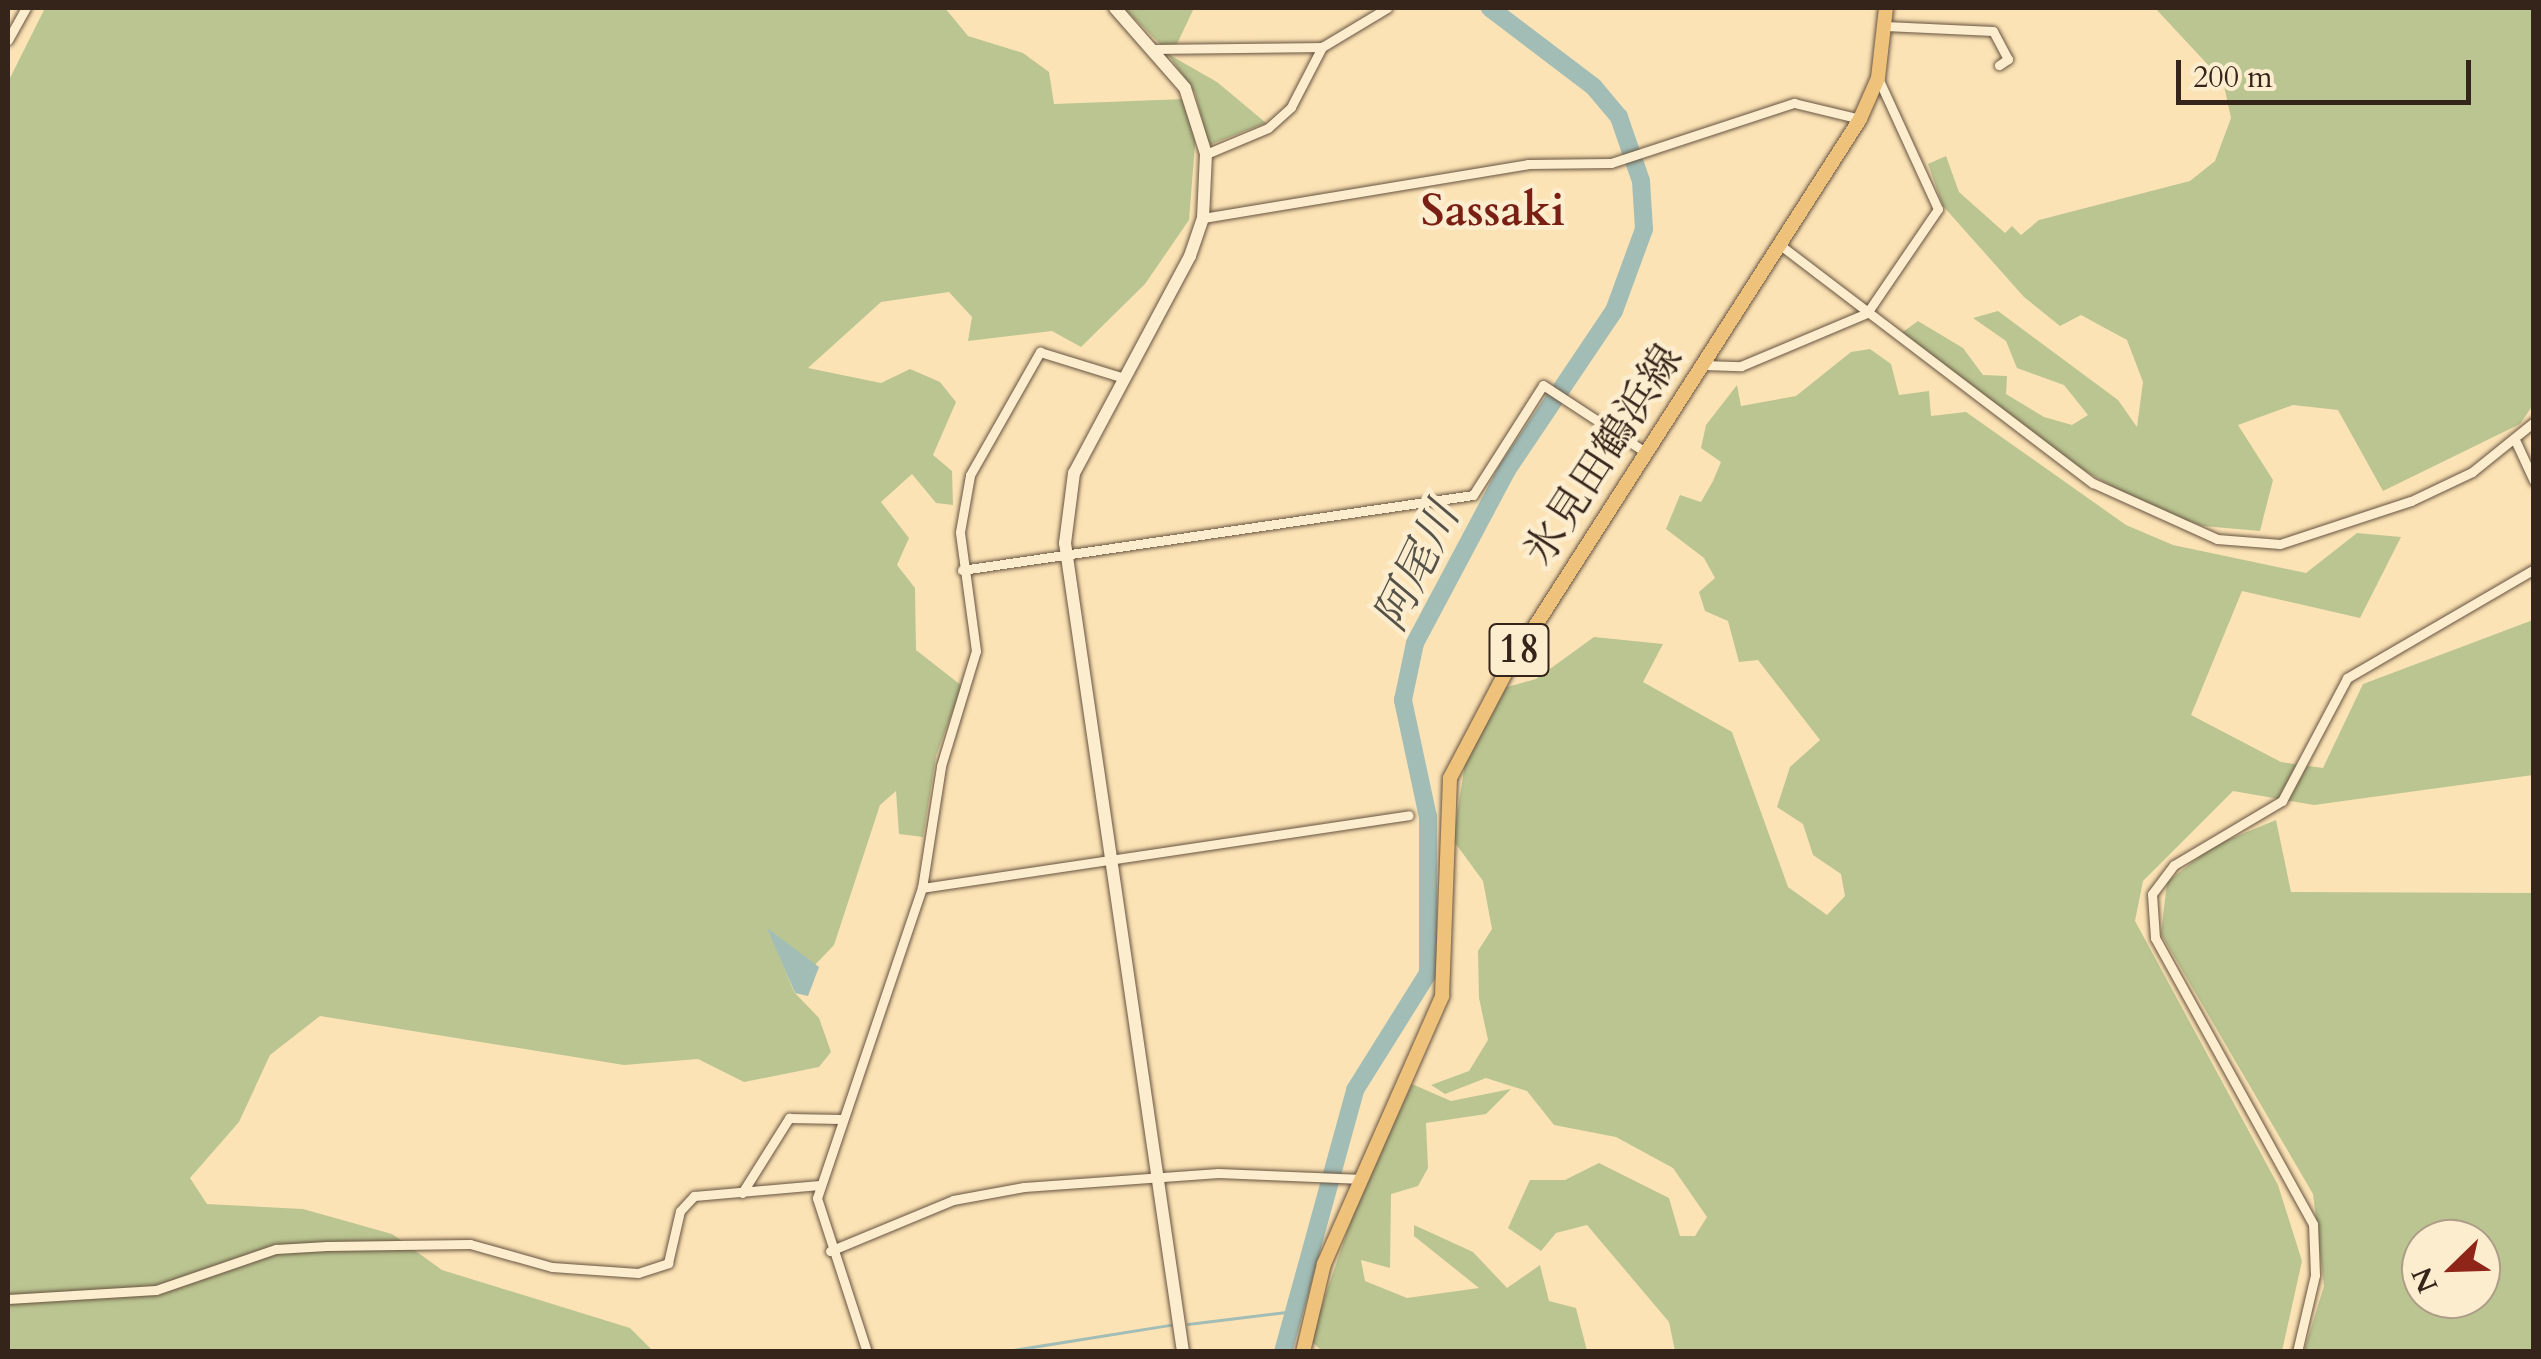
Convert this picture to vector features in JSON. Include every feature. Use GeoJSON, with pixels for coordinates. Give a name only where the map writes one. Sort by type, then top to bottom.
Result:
{"type":"FeatureCollection","features":[{"type":"Feature","properties":{"kind":"main road","name":"氷見田鶴浜線"},"geometry":{"type":"LineString","coordinates":[[1304,1352],[1320,1274],[1442,996],[1450,778],[1507,670],[1646,452],[1784,248],[1860,119],[1878,78],[1886,8]]}},
{"type":"Feature","properties":{"kind":"street"},"geometry":{"type":"LineString","coordinates":[[8,40],[26,8]]}},
{"type":"Feature","properties":{"kind":"street"},"geometry":{"type":"LineString","coordinates":[[1116,8],[1185,88],[1206,154],[1203,218],[1074,473],[1065,554],[1183,1352]]}},
{"type":"Feature","properties":{"kind":"street"},"geometry":{"type":"LineString","coordinates":[[1206,154],[1250,139],[1291,108],[1322,47],[1362,10],[1387,8]]}},
{"type":"Feature","properties":{"kind":"street"},"geometry":{"type":"LineString","coordinates":[[1885,26],[1993,31],[2008,59],[1999,65]]}},
{"type":"Feature","properties":{"kind":"street"},"geometry":{"type":"LineString","coordinates":[[1156,50],[1322,47]]}},
{"type":"Feature","properties":{"kind":"street"},"geometry":{"type":"LineString","coordinates":[[1703,366],[1741,366],[1866,312],[1938,210],[1878,78]]}},
{"type":"Feature","properties":{"kind":"street"},"geometry":{"type":"LineString","coordinates":[[1203,218],[1528,164],[1611,163],[1794,104],[1860,119]]}},
{"type":"Feature","properties":{"kind":"street"},"geometry":{"type":"LineString","coordinates":[[1784,248],[2093,483],[2218,539],[2280,544],[2351,523],[2434,492],[2516,442],[2534,422]]}},
{"type":"Feature","properties":{"kind":"street"},"geometry":{"type":"LineString","coordinates":[[867,1352],[830,1251],[820,1185],[922,888],[941,766],[976,652],[962,570],[970,475],[1040,352],[1121,377]]}},
{"type":"Feature","properties":{"kind":"street"},"geometry":{"type":"LineString","coordinates":[[962,570],[1472,496],[1544,385],[1646,452]]}},
{"type":"Feature","properties":{"kind":"street"},"geometry":{"type":"LineString","coordinates":[[2516,442],[2534,480]]}},
{"type":"Feature","properties":{"kind":"street"},"geometry":{"type":"LineString","coordinates":[[2296,1352],[2315,1274],[2313,1224],[2155,938],[2152,894],[2174,865],[2282,801],[2347,678],[2534,568]]}},
{"type":"Feature","properties":{"kind":"street"},"geometry":{"type":"LineString","coordinates":[[922,888],[1409,814]]}},
{"type":"Feature","properties":{"kind":"street"},"geometry":{"type":"LineString","coordinates":[[742,1193],[789,1118],[841,1120]]}},
{"type":"Feature","properties":{"kind":"street"},"geometry":{"type":"LineString","coordinates":[[830,1251],[953,1200],[1156,1176],[1316,1174],[1363,1179]]}},
{"type":"Feature","properties":{"kind":"street"},"geometry":{"type":"LineString","coordinates":[[8,1299],[156,1290],[276,1249],[327,1246],[470,1244],[552,1267],[638,1273],[668,1263],[680,1211],[694,1196],[820,1185]]}},
{"type":"Feature","properties":{"kind":"green space"},"geometry":{"type":"Polygon","coordinates":[[[45,8],[945,8],[968,36],[1023,53],[1049,72],[1054,104],[1185,99],[1196,131],[1189,220],[1145,284],[1081,347],[1052,331],[968,341],[972,317],[949,292],[881,302],[808,368],[881,383],[910,369],[940,382],[956,402],[933,455],[952,471],[953,505],[936,503],[912,474],[881,502],[909,538],[897,565],[915,588],[916,650],[962,686],[936,756],[923,837],[899,834],[896,791],[880,805],[834,945],[815,965],[769,930],[794,992],[819,1018],[831,1052],[819,1067],[744,1082],[698,1059],[624,1065],[320,1016],[270,1055],[239,1122],[190,1178],[207,1204],[303,1209],[392,1234],[442,1270],[630,1328],[653,1351],[8,1352],[8,82],[45,8]]]}},
{"type":"Feature","properties":{"kind":"green space"},"geometry":{"type":"Polygon","coordinates":[[[1124,8],[1194,8],[1177,44],[1161,45],[1124,8]]]}},
{"type":"Feature","properties":{"kind":"green space"},"geometry":{"type":"Polygon","coordinates":[[[2155,8],[2533,8],[2533,405],[2520,424],[2383,491],[2338,410],[2293,405],[2238,425],[2273,480],[2260,531],[2203,526],[2154,511],[2070,462],[1900,334],[1918,321],[1963,348],[1983,375],[2007,376],[2006,394],[2044,417],[2072,425],[2088,415],[2064,385],[2017,368],[2006,341],[1973,318],[1998,311],[2118,400],[2137,427],[2143,382],[2127,340],[2081,315],[2060,326],[2024,297],[1943,206],[1928,164],[1946,156],[1959,192],[2005,233],[2012,226],[2021,235],[2039,220],[2190,181],[2215,161],[2231,118],[2223,81],[2155,8]]]}},
{"type":"Feature","properties":{"kind":"green space"},"geometry":{"type":"Polygon","coordinates":[[[1168,54],[1217,82],[1266,123],[1209,145],[1195,93],[1168,54]]]}},
{"type":"Feature","properties":{"kind":"green space"},"geometry":{"type":"Polygon","coordinates":[[[1870,349],[1891,364],[1899,395],[1929,391],[1931,416],[1966,412],[2126,525],[2173,545],[2306,573],[2357,533],[2401,537],[2360,618],[2242,591],[2191,715],[2281,762],[2323,768],[2363,684],[2533,620],[2533,775],[2314,805],[2233,791],[2143,881],[2135,921],[2278,1185],[2302,1261],[2282,1351],[1675,1351],[1669,1322],[1587,1225],[1556,1233],[1541,1251],[1508,1228],[1530,1180],[1565,1180],[1599,1163],[1669,1198],[1680,1236],[1695,1236],[1707,1217],[1673,1168],[1616,1137],[1554,1125],[1527,1091],[1486,1078],[1445,1094],[1431,1085],[1469,1071],[1488,1040],[1479,998],[1478,951],[1492,929],[1483,881],[1453,840],[1465,763],[1500,689],[1536,679],[1594,637],[1663,644],[1643,682],[1732,732],[1788,887],[1827,915],[1845,896],[1841,874],[1813,855],[1803,824],[1777,807],[1790,767],[1820,740],[1758,660],[1739,662],[1728,621],[1705,611],[1699,592],[1715,578],[1704,558],[1666,529],[1680,495],[1701,502],[1713,481],[1721,462],[1701,448],[1706,425],[1737,385],[1741,406],[1796,396],[1851,352],[1870,349]]]}},
{"type":"Feature","properties":{"kind":"green space"},"geometry":{"type":"Polygon","coordinates":[[[2276,820],[2291,892],[2533,893],[2533,1351],[2304,1351],[2324,1286],[2313,1194],[2161,934],[2167,882],[2213,846],[2276,820]]]}},
{"type":"Feature","properties":{"kind":"green space"},"geometry":{"type":"Polygon","coordinates":[[[1412,1084],[1451,1101],[1511,1089],[1486,1114],[1426,1123],[1428,1168],[1418,1186],[1391,1194],[1390,1268],[1361,1260],[1365,1281],[1407,1298],[1479,1288],[1414,1236],[1414,1225],[1473,1252],[1507,1288],[1540,1265],[1549,1301],[1576,1308],[1587,1351],[1323,1352],[1310,1340],[1355,1209],[1412,1084]]]}},
{"type":"Feature","properties":{"kind":"water"},"geometry":{"type":"Polygon","coordinates":[[[767,928],[819,967],[808,996],[795,993],[767,928]]]}},
{"type":"Feature","properties":{"kind":"waterway","name":"阿尾川"},"geometry":{"type":"LineString","coordinates":[[1283,1352],[1355,1090],[1428,973],[1428,817],[1403,700],[1415,643],[1507,470],[1614,311],[1644,229],[1641,181],[1619,117],[1594,87],[1490,8]]}},
{"type":"Feature","properties":{"kind":"waterway"},"geometry":{"type":"LineString","coordinates":[[1188,1324],[1294,1311]]}},
{"type":"Feature","properties":{"kind":"waterway"},"geometry":{"type":"LineString","coordinates":[[1001,1352],[1170,1325]]}},
{"type":"Feature","properties":{"kind":"district","name":"Sassaki"},"geometry":{"type":"Point","coordinates":[1493,211]}}]}
